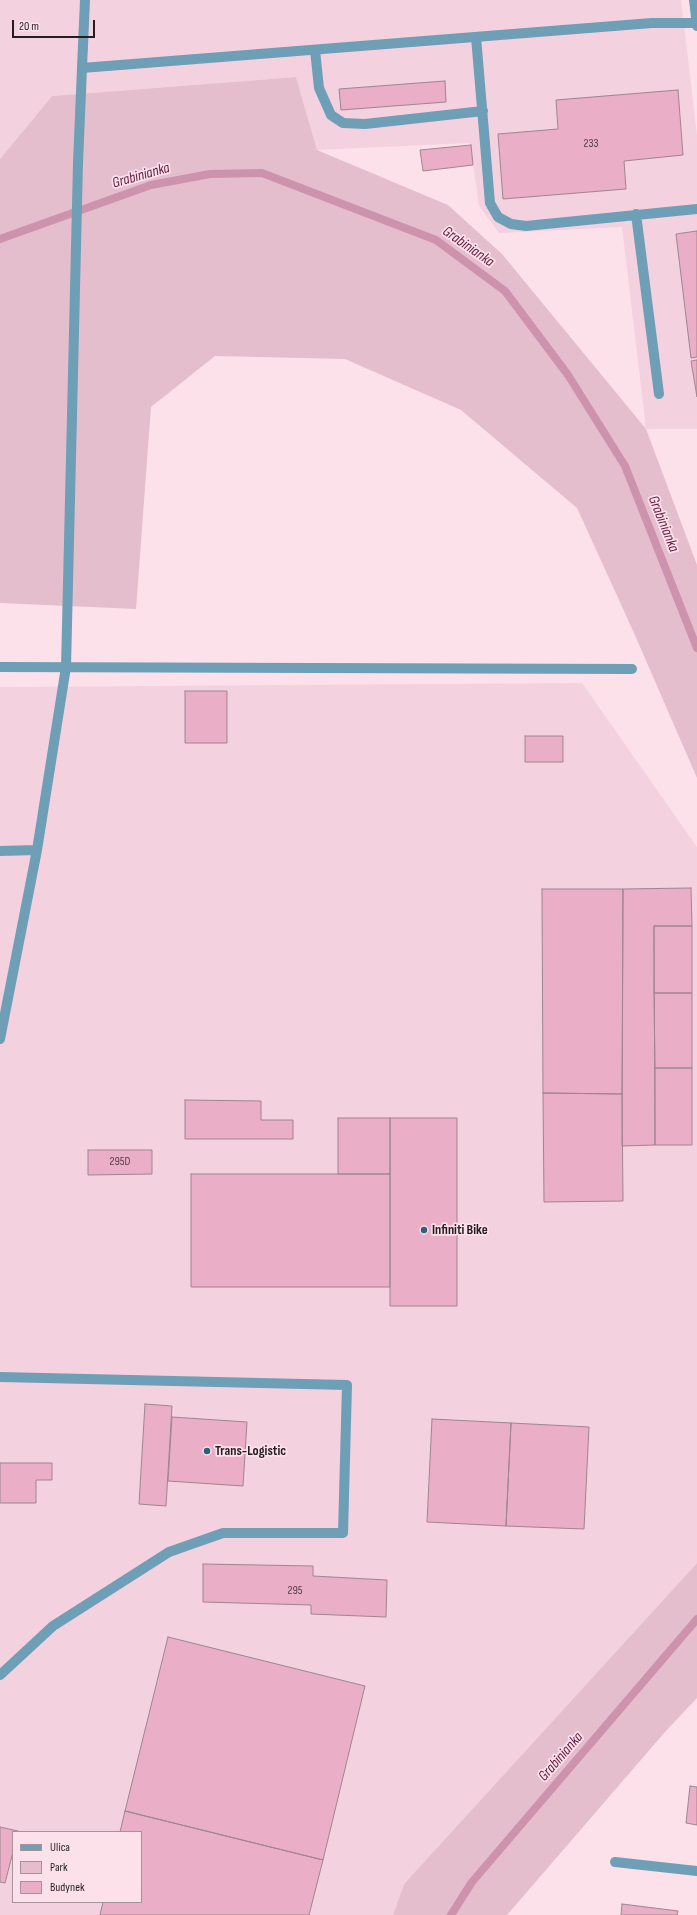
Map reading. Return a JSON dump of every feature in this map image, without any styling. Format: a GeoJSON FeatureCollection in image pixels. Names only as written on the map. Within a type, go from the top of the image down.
{"type":"FeatureCollection","features":[{"type":"Feature","properties":{"kind":"street"},"geometry":{"type":"LineString","coordinates":[[0,1039],[38,850],[66,667],[78,163],[86,0]]}},
{"type":"Feature","properties":{"kind":"street"},"geometry":{"type":"LineString","coordinates":[[694,0],[697,26]]}},
{"type":"Feature","properties":{"kind":"street"},"geometry":{"type":"LineString","coordinates":[[82,68],[652,23],[697,23]]}},
{"type":"Feature","properties":{"kind":"street"},"geometry":{"type":"LineString","coordinates":[[476,37],[490,203],[498,216],[511,224],[526,226],[697,208]]}},
{"type":"Feature","properties":{"kind":"street"},"geometry":{"type":"LineString","coordinates":[[315,50],[319,88],[331,115],[344,123],[365,124],[482,111]]}},
{"type":"Feature","properties":{"kind":"street"},"geometry":{"type":"LineString","coordinates":[[636,214],[659,394]]}},
{"type":"Feature","properties":{"kind":"street"},"geometry":{"type":"LineString","coordinates":[[0,667],[632,669]]}},
{"type":"Feature","properties":{"kind":"street"},"geometry":{"type":"LineString","coordinates":[[0,851],[38,850]]}},
{"type":"Feature","properties":{"kind":"street"},"geometry":{"type":"LineString","coordinates":[[0,1377],[347,1385],[344,1533],[223,1533],[169,1552],[53,1626],[0,1675]]}},
{"type":"Feature","properties":{"kind":"street"},"geometry":{"type":"LineString","coordinates":[[615,1862],[697,1871]]}},
{"type":"Feature","properties":{"kind":"shaded area"},"geometry":{"type":"Polygon","coordinates":[[[0,0],[681,0],[697,135],[697,429],[646,429],[622,227],[499,233],[479,206],[470,143],[317,150],[296,77],[52,96],[0,159],[0,0]]]}},
{"type":"Feature","properties":{"kind":"shaded area"},"geometry":{"type":"Polygon","coordinates":[[[582,683],[697,847],[697,1563],[404,1884],[393,1915],[0,1915],[0,687],[582,683]]]}},
{"type":"Feature","properties":{"kind":"green space"},"geometry":{"type":"Polygon","coordinates":[[[296,77],[317,150],[448,205],[502,254],[646,429],[697,565],[697,778],[634,633],[577,508],[461,410],[345,359],[215,356],[151,407],[136,609],[0,603],[0,159],[52,96],[296,77]]]}},
{"type":"Feature","properties":{"kind":"green space"},"geometry":{"type":"Polygon","coordinates":[[[697,1563],[697,1698],[665,1732],[507,1915],[393,1915],[404,1884],[697,1563]]]}},
{"type":"Feature","properties":{"kind":"building"},"geometry":{"type":"Polygon","coordinates":[[[445,81],[446,102],[341,110],[339,89],[445,81]]]}},
{"type":"Feature","properties":{"kind":"building"},"geometry":{"type":"Polygon","coordinates":[[[678,90],[683,155],[624,161],[626,189],[503,199],[498,134],[558,129],[556,100],[678,90]]]}},
{"type":"Feature","properties":{"kind":"building"},"geometry":{"type":"Polygon","coordinates":[[[471,145],[473,165],[423,171],[420,150],[471,145]]]}},
{"type":"Feature","properties":{"kind":"building"},"geometry":{"type":"Polygon","coordinates":[[[697,231],[697,357],[691,358],[676,234],[697,231]]]}},
{"type":"Feature","properties":{"kind":"building"},"geometry":{"type":"Polygon","coordinates":[[[697,360],[697,397],[691,361],[697,360]]]}},
{"type":"Feature","properties":{"kind":"building"},"geometry":{"type":"Polygon","coordinates":[[[185,691],[227,691],[227,743],[185,743],[185,691]]]}},
{"type":"Feature","properties":{"kind":"building"},"geometry":{"type":"Polygon","coordinates":[[[525,736],[563,736],[563,762],[525,762],[525,736]]]}},
{"type":"Feature","properties":{"kind":"building"},"geometry":{"type":"Polygon","coordinates":[[[691,888],[692,926],[654,926],[655,1145],[622,1146],[623,889],[691,888]]]}},
{"type":"Feature","properties":{"kind":"building"},"geometry":{"type":"Polygon","coordinates":[[[542,889],[623,889],[622,1094],[543,1093],[542,889]]]}},
{"type":"Feature","properties":{"kind":"building"},"geometry":{"type":"Polygon","coordinates":[[[654,926],[692,926],[692,993],[654,993],[654,926]]]}},
{"type":"Feature","properties":{"kind":"building"},"geometry":{"type":"Polygon","coordinates":[[[654,993],[692,993],[692,1068],[655,1068],[654,993]]]}},
{"type":"Feature","properties":{"kind":"building"},"geometry":{"type":"Polygon","coordinates":[[[655,1068],[692,1068],[692,1145],[655,1145],[655,1068]]]}},
{"type":"Feature","properties":{"kind":"building"},"geometry":{"type":"Polygon","coordinates":[[[543,1093],[622,1094],[623,1201],[544,1202],[543,1093]]]}},
{"type":"Feature","properties":{"kind":"building"},"geometry":{"type":"Polygon","coordinates":[[[185,1100],[261,1101],[261,1120],[293,1120],[293,1139],[185,1139],[185,1100]]]}},
{"type":"Feature","properties":{"kind":"building"},"geometry":{"type":"Polygon","coordinates":[[[338,1118],[390,1118],[390,1174],[338,1174],[338,1118]]]}},
{"type":"Feature","properties":{"kind":"building","name":"Infiniti Bike"},"geometry":{"type":"Polygon","coordinates":[[[390,1118],[457,1118],[457,1306],[390,1306],[390,1118]]]}},
{"type":"Feature","properties":{"kind":"building"},"geometry":{"type":"Polygon","coordinates":[[[88,1150],[152,1150],[152,1174],[88,1175],[88,1150]]]}},
{"type":"Feature","properties":{"kind":"building"},"geometry":{"type":"Polygon","coordinates":[[[191,1174],[390,1174],[390,1287],[191,1287],[191,1174]]]}},
{"type":"Feature","properties":{"kind":"building"},"geometry":{"type":"Polygon","coordinates":[[[145,1404],[172,1406],[166,1506],[139,1504],[145,1404]]]}},
{"type":"Feature","properties":{"kind":"building","name":"Trans-Logistic"},"geometry":{"type":"Polygon","coordinates":[[[172,1417],[247,1422],[243,1486],[168,1481],[172,1417]]]}},
{"type":"Feature","properties":{"kind":"building"},"geometry":{"type":"Polygon","coordinates":[[[432,1419],[511,1423],[506,1526],[427,1522],[432,1419]]]}},
{"type":"Feature","properties":{"kind":"building"},"geometry":{"type":"Polygon","coordinates":[[[511,1423],[589,1427],[584,1529],[506,1526],[511,1423]]]}},
{"type":"Feature","properties":{"kind":"building"},"geometry":{"type":"Polygon","coordinates":[[[0,1463],[52,1463],[52,1480],[36,1480],[36,1503],[0,1503],[0,1463]]]}},
{"type":"Feature","properties":{"kind":"building"},"geometry":{"type":"Polygon","coordinates":[[[203,1564],[313,1566],[313,1576],[387,1580],[386,1617],[311,1614],[311,1605],[203,1602],[203,1564]]]}},
{"type":"Feature","properties":{"kind":"building"},"geometry":{"type":"Polygon","coordinates":[[[168,1637],[365,1686],[323,1860],[125,1811],[168,1637]]]}},
{"type":"Feature","properties":{"kind":"building"},"geometry":{"type":"Polygon","coordinates":[[[690,1786],[697,1787],[697,1825],[686,1823],[690,1786]]]}},
{"type":"Feature","properties":{"kind":"building"},"geometry":{"type":"Polygon","coordinates":[[[125,1811],[323,1860],[309,1915],[100,1915],[103,1903],[142,1903],[142,1831],[120,1831],[125,1811]]]}},
{"type":"Feature","properties":{"kind":"building"},"geometry":{"type":"Polygon","coordinates":[[[0,1827],[18,1831],[12,1831],[12,1856],[5,1883],[0,1882],[0,1827]]]}},
{"type":"Feature","properties":{"kind":"building"},"geometry":{"type":"Polygon","coordinates":[[[622,1904],[678,1911],[677,1915],[621,1915],[622,1904]]]}},
{"type":"Feature","properties":{"kind":"waterway","name":"Grabinianka"},"geometry":{"type":"LineString","coordinates":[[0,239],[151,185],[210,174],[262,173],[436,240],[505,291],[568,375],[625,466],[697,648]]}},
{"type":"Feature","properties":{"kind":"waterway","name":"Grabinianka"},"geometry":{"type":"LineString","coordinates":[[451,1915],[472,1882],[697,1619]]}},
{"type":"Feature","properties":{"kind":"place","name":"Infiniti Bike"},"geometry":{"type":"Point","coordinates":[424,1230]}},
{"type":"Feature","properties":{"kind":"place","name":"Trans-Logistic"},"geometry":{"type":"Point","coordinates":[207,1451]}}]}
